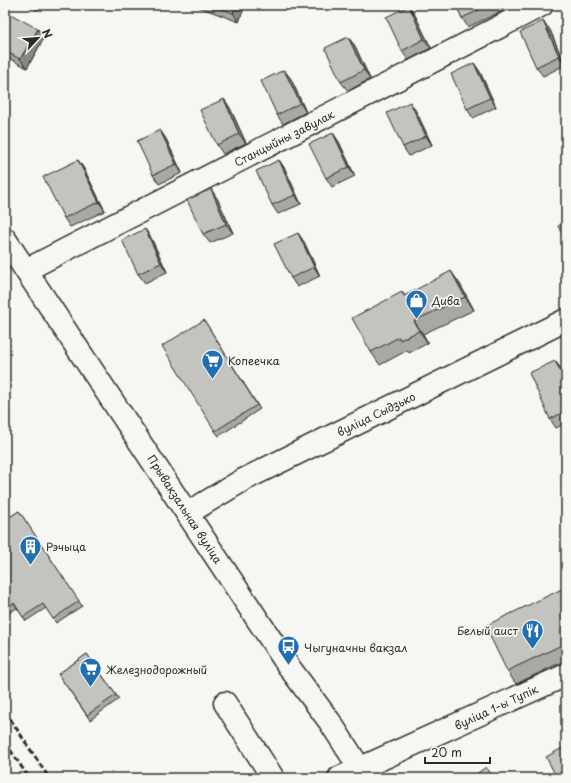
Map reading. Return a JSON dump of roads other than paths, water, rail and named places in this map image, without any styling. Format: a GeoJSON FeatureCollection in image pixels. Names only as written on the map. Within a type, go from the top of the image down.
{"type":"FeatureCollection","features":[{"type":"Feature","properties":{"kind":"street","name":"Станцыйны завулак"},"geometry":{"type":"LineString","coordinates":[[26,270],[542,5]]}},
{"type":"Feature","properties":{"kind":"street","name":"Прывакзальная вуліца"},"geometry":{"type":"LineString","coordinates":[[5,239],[289,667],[330,722],[364,774]]}},
{"type":"Feature","properties":{"kind":"street","name":"вуліца Сыдзько"},"geometry":{"type":"LineString","coordinates":[[188,513],[243,480],[566,320]]}},
{"type":"Feature","properties":{"kind":"street","name":"вуліца 1-ы Тупік"},"geometry":{"type":"LineString","coordinates":[[338,778],[364,774],[566,675]]}},
{"type":"Feature","properties":{"kind":"street"},"geometry":{"type":"LineString","coordinates":[[225,703],[273,778]]}},
{"type":"Feature","properties":{"kind":"railway"},"geometry":{"type":"LineString","coordinates":[[5,711],[49,778]]}},
{"type":"Feature","properties":{"kind":"railway"},"geometry":{"type":"LineString","coordinates":[[5,742],[29,778]]}},
{"type":"Feature","properties":{"kind":"place","name":"Дива"},"geometry":{"type":"Point","coordinates":[416,320]}},
{"type":"Feature","properties":{"kind":"place","name":"Копеечка"},"geometry":{"type":"Point","coordinates":[213,380]}},
{"type":"Feature","properties":{"kind":"place","name":"Рэчыца"},"geometry":{"type":"Point","coordinates":[30,566]}},
{"type":"Feature","properties":{"kind":"place","name":"Белый аист"},"geometry":{"type":"Point","coordinates":[533,650]}},
{"type":"Feature","properties":{"kind":"place","name":"Чыгуначны вакзал"},"geometry":{"type":"Point","coordinates":[289,666]}},
{"type":"Feature","properties":{"kind":"place","name":"Железнодорожный"},"geometry":{"type":"Point","coordinates":[90,688]}}]}
